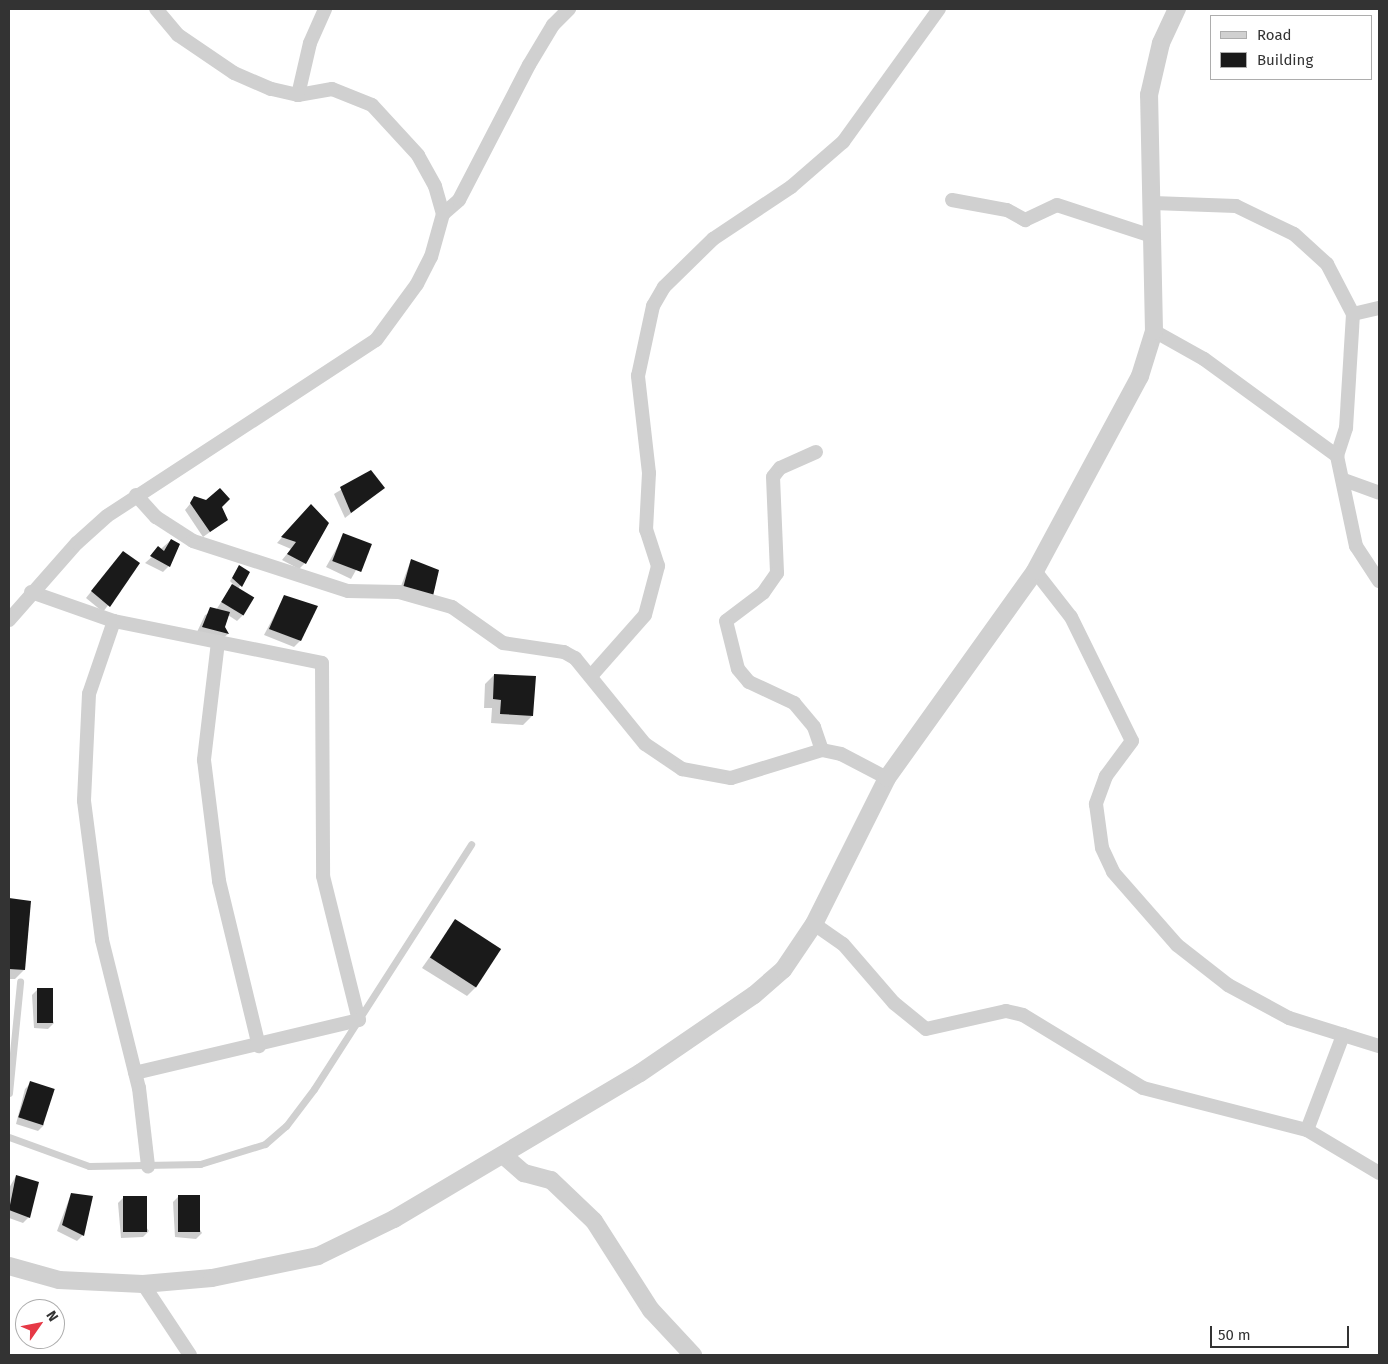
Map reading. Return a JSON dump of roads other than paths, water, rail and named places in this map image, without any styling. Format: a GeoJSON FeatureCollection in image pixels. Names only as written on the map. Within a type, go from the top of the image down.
{"type":"FeatureCollection","features":[{"type":"Feature","properties":{"kind":"street"},"geometry":{"type":"LineString","coordinates":[[156,9],[178,35],[234,73],[298,95],[332,89],[372,105],[418,155],[435,186],[444,214]]}},
{"type":"Feature","properties":{"kind":"street"},"geometry":{"type":"LineString","coordinates":[[298,95],[310,43],[325,9]]}},
{"type":"Feature","properties":{"kind":"street"},"geometry":{"type":"LineString","coordinates":[[9,620],[31,592],[77,542],[136,495],[376,340],[422,275],[444,214],[459,200],[529,65],[553,25],[569,9]]}},
{"type":"Feature","properties":{"kind":"street"},"geometry":{"type":"LineString","coordinates":[[591,676],[645,615],[658,566],[646,530],[649,473],[638,376],[653,306],[664,287],[713,239],[791,187],[843,142],[939,9]]}},
{"type":"Feature","properties":{"kind":"street"},"geometry":{"type":"LineString","coordinates":[[9,1266],[60,1280],[143,1284],[212,1278],[318,1256],[394,1219],[640,1073],[754,995],[782,970],[814,924],[887,778],[1035,571],[1123,413],[1154,331],[1153,203],[1149,95],[1161,43],[1177,9]]}},
{"type":"Feature","properties":{"kind":"street"},"geometry":{"type":"LineString","coordinates":[[952,200],[1007,210],[1025,220],[1057,205],[1152,236]]}},
{"type":"Feature","properties":{"kind":"street"},"geometry":{"type":"LineString","coordinates":[[1153,203],[1236,206],[1269,219],[1327,264],[1353,314],[1346,428],[1337,456],[1344,480],[1356,546],[1379,581]]}},
{"type":"Feature","properties":{"kind":"street"},"geometry":{"type":"LineString","coordinates":[[1353,314],[1379,308]]}},
{"type":"Feature","properties":{"kind":"street"},"geometry":{"type":"LineString","coordinates":[[1154,331],[1204,359],[1337,456]]}},
{"type":"Feature","properties":{"kind":"street"},"geometry":{"type":"LineString","coordinates":[[816,452],[780,468],[773,477],[777,573],[764,593],[726,622],[738,669],[749,682],[794,703],[814,726],[822,750]]}},
{"type":"Feature","properties":{"kind":"street"},"geometry":{"type":"LineString","coordinates":[[1344,480],[1379,493]]}},
{"type":"Feature","properties":{"kind":"street"},"geometry":{"type":"LineString","coordinates":[[136,495],[156,517],[193,541],[348,592],[399,592],[452,607],[503,643],[564,652],[591,676],[624,723],[656,753],[682,769],[731,778],[822,750],[841,754],[887,778]]}},
{"type":"Feature","properties":{"kind":"street"},"geometry":{"type":"LineString","coordinates":[[1035,571],[1072,616],[1132,741],[1106,776],[1096,804],[1102,848],[1113,872],[1177,945],[1228,985],[1289,1018],[1379,1046]]}},
{"type":"Feature","properties":{"kind":"street"},"geometry":{"type":"LineString","coordinates":[[31,592],[114,621],[322,663],[324,876],[359,1020],[259,1046],[135,1073]]}},
{"type":"Feature","properties":{"kind":"street"},"geometry":{"type":"LineString","coordinates":[[114,621],[90,694],[84,801],[102,940],[135,1073],[148,1166]]}},
{"type":"Feature","properties":{"kind":"street"},"geometry":{"type":"LineString","coordinates":[[218,642],[204,760],[219,881],[259,1046]]}},
{"type":"Feature","properties":{"kind":"street"},"geometry":{"type":"LineString","coordinates":[[814,924],[843,944],[894,1004],[926,1029],[1006,1011],[1023,1015],[1143,1088],[1307,1130],[1379,1173]]}},
{"type":"Feature","properties":{"kind":"street"},"geometry":{"type":"LineString","coordinates":[[1307,1130],[1343,1035]]}},
{"type":"Feature","properties":{"kind":"street"},"geometry":{"type":"LineString","coordinates":[[503,1155],[524,1173],[551,1180],[594,1221],[651,1310],[693,1355]]}},
{"type":"Feature","properties":{"kind":"street"},"geometry":{"type":"LineString","coordinates":[[143,1284],[190,1355]]}},
{"type":"Feature","properties":{"kind":"lane"},"geometry":{"type":"LineString","coordinates":[[9,1137],[89,1166],[200,1164],[265,1144],[286,1126],[359,1020],[471,844]]}},
{"type":"Feature","properties":{"kind":"lane"},"geometry":{"type":"LineString","coordinates":[[9,1094],[20,982]]}}]}
